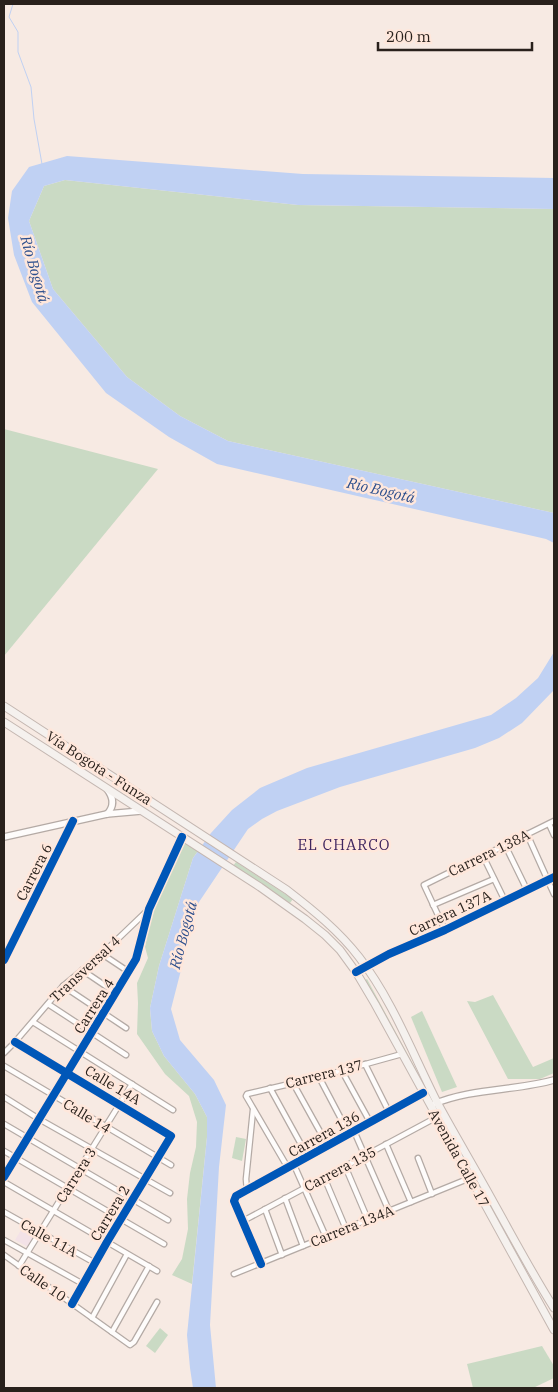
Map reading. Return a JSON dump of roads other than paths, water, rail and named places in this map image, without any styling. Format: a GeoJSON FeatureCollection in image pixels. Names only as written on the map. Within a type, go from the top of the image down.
{"type":"FeatureCollection","features":[{"type":"Feature","properties":{"kind":"main road","name":"Vía Bogota - Funza"},"geometry":{"type":"LineString","coordinates":[[4,706],[237,858]]}},
{"type":"Feature","properties":{"kind":"main road","name":"Avenida Calle 17"},"geometry":{"type":"LineString","coordinates":[[4,722],[296,912],[332,942],[356,972],[554,1330]]}},
{"type":"Feature","properties":{"kind":"main road","name":"Avenida Calle 17"},"geometry":{"type":"LineString","coordinates":[[237,858],[287,890],[303,903],[336,931],[366,967],[389,1005],[438,1102],[526,1264],[554,1308]]}},
{"type":"Feature","properties":{"kind":"main road"},"geometry":{"type":"LineString","coordinates":[[296,912],[303,903]]}},
{"type":"Feature","properties":{"kind":"street"},"geometry":{"type":"LineString","coordinates":[[107,789],[111,796],[112,804],[107,814]]}},
{"type":"Feature","properties":{"kind":"street"},"geometry":{"type":"LineString","coordinates":[[4,837],[107,814],[141,811]]}},
{"type":"Feature","properties":{"kind":"street","name":"Carrera 138A"},"geometry":{"type":"LineString","coordinates":[[433,905],[424,885],[554,821]]}},
{"type":"Feature","properties":{"kind":"street","name":"Carrera 6"},"geometry":{"type":"LineString","coordinates":[[4,960],[73,822]]}},
{"type":"Feature","properties":{"kind":"street"},"geometry":{"type":"LineString","coordinates":[[549,824],[554,835]]}},
{"type":"Feature","properties":{"kind":"street"},"geometry":{"type":"LineString","coordinates":[[527,834],[551,879],[554,894]]}},
{"type":"Feature","properties":{"kind":"street","name":"Carrera 4"},"geometry":{"type":"LineString","coordinates":[[4,1177],[130,972],[140,949],[149,909],[182,837]]}},
{"type":"Feature","properties":{"kind":"street"},"geometry":{"type":"LineString","coordinates":[[504,845],[527,890]]}},
{"type":"Feature","properties":{"kind":"street"},"geometry":{"type":"LineString","coordinates":[[482,856],[504,901]]}},
{"type":"Feature","properties":{"kind":"street"},"geometry":{"type":"LineString","coordinates":[[445,930],[433,905],[494,878]]}},
{"type":"Feature","properties":{"kind":"street","name":"Carrera 137A"},"geometry":{"type":"LineString","coordinates":[[356,972],[389,954],[445,930],[551,879]]}},
{"type":"Feature","properties":{"kind":"street","name":"Transversal 4"},"geometry":{"type":"LineString","coordinates":[[4,1052],[33,1022],[63,986],[102,954],[149,909]]}},
{"type":"Feature","properties":{"kind":"street"},"geometry":{"type":"LineString","coordinates":[[102,954],[130,972]]}},
{"type":"Feature","properties":{"kind":"street"},"geometry":{"type":"LineString","coordinates":[[82,970],[116,993]]}},
{"type":"Feature","properties":{"kind":"street"},"geometry":{"type":"LineString","coordinates":[[63,986],[126,1028]]}},
{"type":"Feature","properties":{"kind":"street"},"geometry":{"type":"LineString","coordinates":[[48,1004],[126,1055]]}},
{"type":"Feature","properties":{"kind":"street"},"geometry":{"type":"LineString","coordinates":[[33,1022],[173,1110]]}},
{"type":"Feature","properties":{"kind":"street","name":"Calle 14A"},"geometry":{"type":"LineString","coordinates":[[15,1042],[171,1136]]}},
{"type":"Feature","properties":{"kind":"street","name":"Carrera 137"},"geometry":{"type":"LineString","coordinates":[[253,1108],[246,1094],[319,1077],[402,1054]]}},
{"type":"Feature","properties":{"kind":"street"},"geometry":{"type":"LineString","coordinates":[[365,1064],[389,1112]]}},
{"type":"Feature","properties":{"kind":"street","name":"Calle 14"},"geometry":{"type":"LineString","coordinates":[[4,1066],[171,1165]]}},
{"type":"Feature","properties":{"kind":"street"},"geometry":{"type":"LineString","coordinates":[[342,1071],[370,1122]]}},
{"type":"Feature","properties":{"kind":"street"},"geometry":{"type":"LineString","coordinates":[[319,1077],[349,1134]]}},
{"type":"Feature","properties":{"kind":"street"},"geometry":{"type":"LineString","coordinates":[[430,1106],[452,1098],[554,1080]]}},
{"type":"Feature","properties":{"kind":"street"},"geometry":{"type":"LineString","coordinates":[[293,1083],[328,1146]]}},
{"type":"Feature","properties":{"kind":"street","name":"Carrera 3"},"geometry":{"type":"LineString","coordinates":[[19,1266],[132,1084]]}},
{"type":"Feature","properties":{"kind":"street"},"geometry":{"type":"LineString","coordinates":[[270,1088],[308,1157]]}},
{"type":"Feature","properties":{"kind":"street","name":"Carrera 136"},"geometry":{"type":"LineString","coordinates":[[242,1221],[234,1201],[236,1196],[423,1093]]}},
{"type":"Feature","properties":{"kind":"street"},"geometry":{"type":"LineString","coordinates":[[4,1097],[39,1119],[170,1193]]}},
{"type":"Feature","properties":{"kind":"street"},"geometry":{"type":"LineString","coordinates":[[253,1108],[288,1168]]}},
{"type":"Feature","properties":{"kind":"street"},"geometry":{"type":"LineString","coordinates":[[247,1190],[246,1178],[253,1108]]}},
{"type":"Feature","properties":{"kind":"street","name":"Carrera 135"},"geometry":{"type":"LineString","coordinates":[[242,1221],[437,1117]]}},
{"type":"Feature","properties":{"kind":"street"},"geometry":{"type":"LineString","coordinates":[[4,1124],[168,1220]]}},
{"type":"Feature","properties":{"kind":"street"},"geometry":{"type":"LineString","coordinates":[[354,1131],[389,1212]]}},
{"type":"Feature","properties":{"kind":"street","name":"Carrera 2"},"geometry":{"type":"LineString","coordinates":[[72,1304],[132,1199],[171,1136]]}},
{"type":"Feature","properties":{"kind":"street"},"geometry":{"type":"LineString","coordinates":[[386,1144],[411,1202]]}},
{"type":"Feature","properties":{"kind":"street"},"geometry":{"type":"LineString","coordinates":[[4,1151],[164,1244]]}},
{"type":"Feature","properties":{"kind":"street"},"geometry":{"type":"LineString","coordinates":[[418,1158],[432,1194]]}},
{"type":"Feature","properties":{"kind":"street"},"geometry":{"type":"LineString","coordinates":[[294,1165],[326,1237]]}},
{"type":"Feature","properties":{"kind":"street"},"geometry":{"type":"LineString","coordinates":[[345,1166],[368,1220]]}},
{"type":"Feature","properties":{"kind":"street"},"geometry":{"type":"LineString","coordinates":[[324,1177],[346,1229]]}},
{"type":"Feature","properties":{"kind":"street","name":"Carrera 134A"},"geometry":{"type":"LineString","coordinates":[[234,1274],[470,1178]]}},
{"type":"Feature","properties":{"kind":"street"},"geometry":{"type":"LineString","coordinates":[[4,1182],[158,1271]]}},
{"type":"Feature","properties":{"kind":"street"},"geometry":{"type":"LineString","coordinates":[[285,1198],[303,1246]]}},
{"type":"Feature","properties":{"kind":"street"},"geometry":{"type":"LineString","coordinates":[[265,1209],[282,1255]]}},
{"type":"Feature","properties":{"kind":"street","name":"Calle 11A"},"geometry":{"type":"LineString","coordinates":[[4,1212],[95,1263]]}},
{"type":"Feature","properties":{"kind":"street"},"geometry":{"type":"LineString","coordinates":[[242,1221],[261,1264]]}},
{"type":"Feature","properties":{"kind":"street"},"geometry":{"type":"LineString","coordinates":[[4,1240],[84,1284]]}},
{"type":"Feature","properties":{"kind":"street"},"geometry":{"type":"LineString","coordinates":[[92,1318],[127,1254]]}},
{"type":"Feature","properties":{"kind":"street","name":"Calle 10"},"geometry":{"type":"LineString","coordinates":[[4,1255],[130,1345],[134,1342],[157,1302]]}},
{"type":"Feature","properties":{"kind":"street"},"geometry":{"type":"LineString","coordinates":[[112,1332],[149,1266]]}},
{"type":"Feature","properties":{"kind":"water","name":"Río Bogotá"},"geometry":{"type":"Polygon","coordinates":[[[67,156],[303,174],[554,178],[554,209],[298,205],[65,180],[44,186],[29,221],[53,289],[127,377],[180,416],[228,441],[554,513],[554,543],[546,539],[217,464],[169,437],[106,393],[32,302],[14,255],[8,218],[12,191],[29,167],[67,156]]]}},
{"type":"Feature","properties":{"kind":"water","name":"Río Bogotá"},"geometry":{"type":"Polygon","coordinates":[[[554,652],[554,690],[522,723],[499,738],[475,748],[340,787],[277,811],[262,819],[248,829],[199,902],[186,935],[181,970],[171,1009],[180,1040],[214,1080],[226,1105],[219,1167],[210,1325],[216,1388],[193,1388],[187,1335],[207,1137],[207,1117],[195,1094],[164,1056],[152,1031],[150,1008],[159,966],[193,858],[211,833],[232,810],[260,788],[307,768],[491,715],[516,698],[538,678],[554,652]]]}},
{"type":"Feature","properties":{"kind":"waterway"},"geometry":{"type":"LineString","coordinates":[[13,4],[9,17],[18,32],[18,52],[31,87],[34,119],[42,164]]}},
{"type":"Feature","properties":{"kind":"district","name":"EL CHARCO"},"geometry":{"type":"Point","coordinates":[344,844]}}]}
